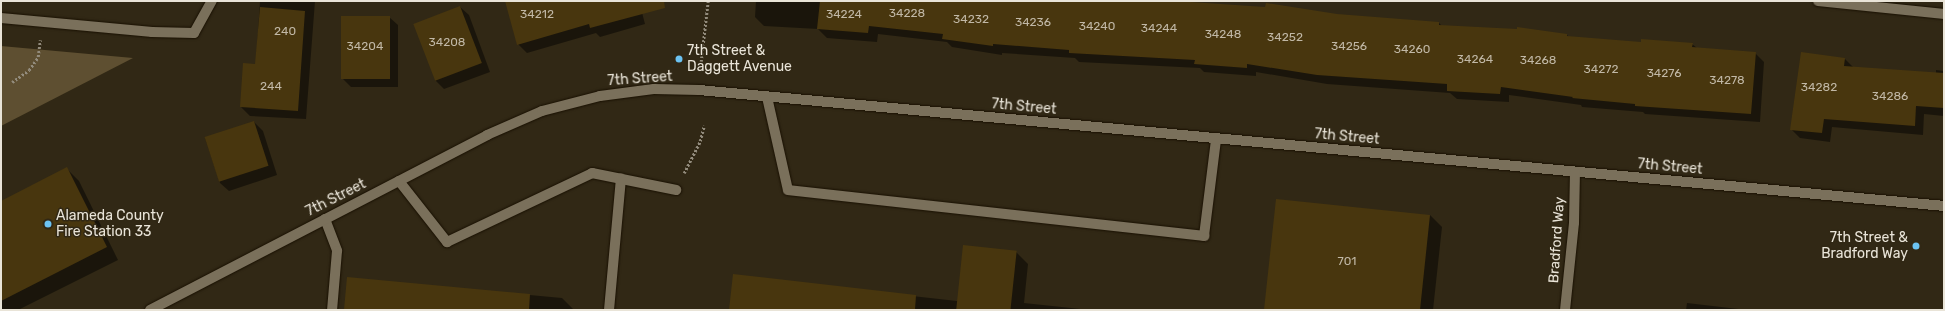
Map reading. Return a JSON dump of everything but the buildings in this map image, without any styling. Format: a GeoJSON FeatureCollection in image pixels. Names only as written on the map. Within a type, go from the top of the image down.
{"type":"FeatureCollection","features":[{"type":"Feature","properties":{"kind":"street"},"geometry":{"type":"LineString","coordinates":[[1,18],[152,32],[194,33],[212,1]]}},
{"type":"Feature","properties":{"kind":"street"},"geometry":{"type":"LineString","coordinates":[[1818,1],[1944,14]]}},
{"type":"Feature","properties":{"kind":"street","name":"7th Street"},"geometry":{"type":"LineString","coordinates":[[150,310],[487,135],[542,111],[600,96],[654,89],[699,90],[767,98],[1944,206]]}},
{"type":"Feature","properties":{"kind":"street"},"geometry":{"type":"LineString","coordinates":[[767,98],[788,190],[1204,236],[1216,139]]}},
{"type":"Feature","properties":{"kind":"street","name":"Bradford Way"},"geometry":{"type":"LineString","coordinates":[[1565,310],[1574,223],[1575,172]]}},
{"type":"Feature","properties":{"kind":"street"},"geometry":{"type":"LineString","coordinates":[[399,181],[447,242],[592,173],[676,190]]}},
{"type":"Feature","properties":{"kind":"street"},"geometry":{"type":"LineString","coordinates":[[609,310],[621,179]]}},
{"type":"Feature","properties":{"kind":"street"},"geometry":{"type":"LineString","coordinates":[[325,219],[337,251],[332,310]]}},
{"type":"Feature","properties":{"kind":"path"},"geometry":{"type":"LineString","coordinates":[[699,90],[708,1]]}},
{"type":"Feature","properties":{"kind":"path"},"geometry":{"type":"LineString","coordinates":[[12,82],[29,70],[38,57],[42,22]]}},
{"type":"Feature","properties":{"kind":"path"},"geometry":{"type":"LineString","coordinates":[[676,190],[700,141],[704,126]]}},
{"type":"Feature","properties":{"kind":"shaded area"},"geometry":{"type":"Polygon","coordinates":[[[1,46],[133,58],[1,126],[1,46]]]}},
{"type":"Feature","properties":{"kind":"place","name":"7th Street & Daggett Avenue"},"geometry":{"type":"Point","coordinates":[679,59]}},
{"type":"Feature","properties":{"kind":"place","name":"Alameda County Fire Station 33"},"geometry":{"type":"Point","coordinates":[48,224]}},
{"type":"Feature","properties":{"kind":"place","name":"7th Street & Bradford Way"},"geometry":{"type":"Point","coordinates":[1916,246]}}]}
